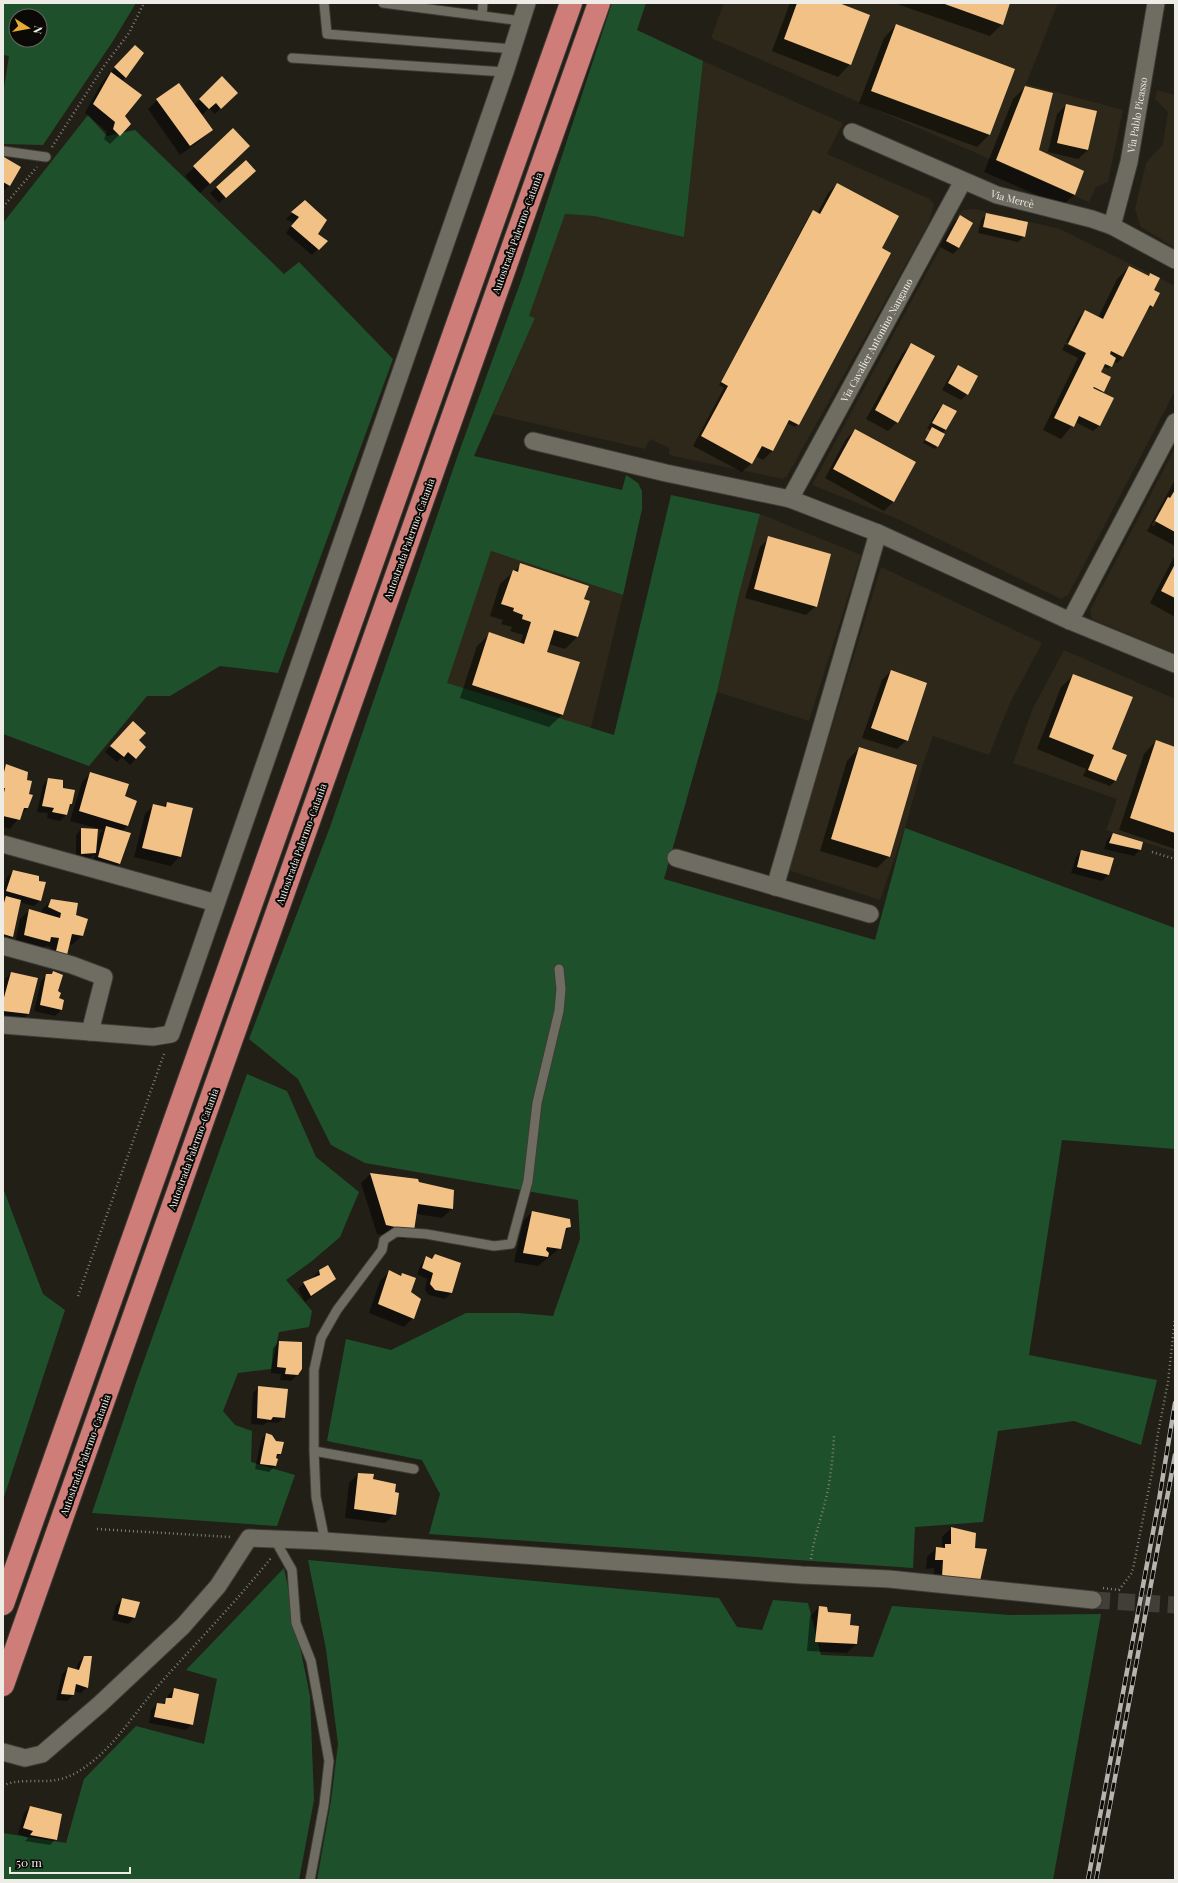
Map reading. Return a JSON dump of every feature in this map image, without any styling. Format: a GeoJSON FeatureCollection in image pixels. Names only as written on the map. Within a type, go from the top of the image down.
{"type":"FeatureCollection","features":[{"type":"Feature","properties":{"kind":"highway"},"geometry":{"type":"LineString","coordinates":[[3,1604],[571,3]]}},
{"type":"Feature","properties":{"kind":"highway","name":"Autostrada Palermo-Catania"},"geometry":{"type":"LineString","coordinates":[[3,1685],[599,3]]}},
{"type":"Feature","properties":{"kind":"street"},"geometry":{"type":"LineString","coordinates":[[3,1025],[154,1037],[171,1034],[528,3]]}},
{"type":"Feature","properties":{"kind":"street","name":"Via Pablo Picasso"},"geometry":{"type":"LineString","coordinates":[[1112,226],[1129,162],[1156,3]]}},
{"type":"Feature","properties":{"kind":"street","name":"Via Mercè"},"geometry":{"type":"LineString","coordinates":[[852,132],[997,195],[1092,219],[1112,226],[1175,260]]}},
{"type":"Feature","properties":{"kind":"street","name":"Via Cavalier Antonino Nangano"},"geometry":{"type":"LineString","coordinates":[[790,499],[963,181]]}},
{"type":"Feature","properties":{"kind":"street"},"geometry":{"type":"LineString","coordinates":[[1070,621],[1175,422]]}},
{"type":"Feature","properties":{"kind":"street"},"geometry":{"type":"LineString","coordinates":[[533,441],[666,473],[790,499],[878,533],[1070,621],[1175,664]]}},
{"type":"Feature","properties":{"kind":"street"},"geometry":{"type":"LineString","coordinates":[[775,887],[878,533]]}},
{"type":"Feature","properties":{"kind":"street"},"geometry":{"type":"LineString","coordinates":[[3,844],[216,903]]}},
{"type":"Feature","properties":{"kind":"street"},"geometry":{"type":"LineString","coordinates":[[676,858],[870,914]]}},
{"type":"Feature","properties":{"kind":"street"},"geometry":{"type":"LineString","coordinates":[[3,946],[72,965],[104,978],[90,1032]]}},
{"type":"Feature","properties":{"kind":"street"},"geometry":{"type":"LineString","coordinates":[[3,1752],[25,1758],[42,1754],[100,1704],[183,1626],[218,1586],[249,1538],[325,1541],[808,1576],[888,1579],[1094,1594]]}},
{"type":"Feature","properties":{"kind":"lane"},"geometry":{"type":"LineString","coordinates":[[324,3],[327,34],[513,49]]}},
{"type":"Feature","properties":{"kind":"lane"},"geometry":{"type":"LineString","coordinates":[[383,3],[522,20]]}},
{"type":"Feature","properties":{"kind":"lane"},"geometry":{"type":"LineString","coordinates":[[482,16],[483,3]]}},
{"type":"Feature","properties":{"kind":"lane"},"geometry":{"type":"LineString","coordinates":[[292,58],[505,72]]}},
{"type":"Feature","properties":{"kind":"lane"},"geometry":{"type":"LineString","coordinates":[[3,151],[46,157]]}},
{"type":"Feature","properties":{"kind":"lane"},"geometry":{"type":"LineString","coordinates":[[325,1541],[316,1497],[314,1451],[314,1370],[321,1338],[337,1310],[382,1250],[384,1240],[396,1232],[426,1234],[494,1246],[511,1244],[528,1181],[537,1104],[559,1011],[561,990],[559,969]]}},
{"type":"Feature","properties":{"kind":"lane"},"geometry":{"type":"LineString","coordinates":[[314,1451],[414,1469]]}},
{"type":"Feature","properties":{"kind":"lane"},"geometry":{"type":"LineString","coordinates":[[279,1547],[292,1570],[296,1623],[311,1661],[329,1761],[324,1805],[310,1880]]}},
{"type":"Feature","properties":{"kind":"path"},"geometry":{"type":"LineString","coordinates":[[3,207],[46,157],[104,66],[129,33],[144,3]]}},
{"type":"Feature","properties":{"kind":"path"},"geometry":{"type":"LineString","coordinates":[[1152,852],[1175,860]]}},
{"type":"Feature","properties":{"kind":"path"},"geometry":{"type":"LineString","coordinates":[[78,1296],[171,1034]]}},
{"type":"Feature","properties":{"kind":"path"},"geometry":{"type":"LineString","coordinates":[[1094,1594],[1119,1590],[1133,1569],[1168,1382],[1175,1318]]}},
{"type":"Feature","properties":{"kind":"path"},"geometry":{"type":"LineString","coordinates":[[808,1576],[814,1538],[827,1494],[833,1459],[834,1436]]}},
{"type":"Feature","properties":{"kind":"path"},"geometry":{"type":"LineString","coordinates":[[97,1529],[249,1538]]}},
{"type":"Feature","properties":{"kind":"path"},"geometry":{"type":"LineString","coordinates":[[3,1786],[16,1783],[57,1780],[78,1772],[96,1758],[117,1737],[156,1689],[252,1581],[279,1547]]}},
{"type":"Feature","properties":{"kind":"shaded area"},"geometry":{"type":"Polygon","coordinates":[[[724,3],[1058,3],[1026,84],[1123,110],[1108,182],[1096,187],[1089,202],[711,38],[724,3]]]}},
{"type":"Feature","properties":{"kind":"shaded area"},"geometry":{"type":"Polygon","coordinates":[[[703,61],[843,123],[827,154],[930,199],[934,205],[928,225],[787,476],[783,479],[673,456],[669,454],[669,448],[650,439],[645,449],[493,414],[535,318],[529,316],[565,214],[594,216],[684,236],[703,61]]]}},
{"type":"Feature","properties":{"kind":"shaded area"},"geometry":{"type":"Polygon","coordinates":[[[1157,90],[1175,95],[1175,248],[1141,227],[1135,209],[1146,163],[1163,144],[1168,112],[1155,99],[1157,90]]]}},
{"type":"Feature","properties":{"kind":"shaded area"},"geometry":{"type":"Polygon","coordinates":[[[975,209],[1060,229],[1175,286],[1175,391],[1068,595],[1061,599],[900,520],[812,485],[959,213],[964,210],[975,209]]]}},
{"type":"Feature","properties":{"kind":"shaded area"},"geometry":{"type":"Polygon","coordinates":[[[1175,448],[1175,654],[1092,619],[1090,610],[1175,448]]]}},
{"type":"Feature","properties":{"kind":"shaded area"},"geometry":{"type":"Polygon","coordinates":[[[760,514],[861,555],[809,721],[717,692],[738,598],[760,514]]]}},
{"type":"Feature","properties":{"kind":"shaded area"},"geometry":{"type":"Polygon","coordinates":[[[491,551],[623,595],[591,728],[446,683],[491,551]]]}},
{"type":"Feature","properties":{"kind":"shaded area"},"geometry":{"type":"Polygon","coordinates":[[[881,567],[1042,643],[1010,703],[989,755],[933,736],[923,764],[905,828],[880,900],[788,870],[881,567]]]}},
{"type":"Feature","properties":{"kind":"shaded area"},"geometry":{"type":"Polygon","coordinates":[[[1064,650],[1175,699],[1175,852],[1106,830],[1117,799],[1013,763],[1033,708],[1064,650]]]}},
{"type":"Feature","properties":{"kind":"green space"},"geometry":{"type":"Polygon","coordinates":[[[3,3],[136,3],[113,41],[43,145],[3,144],[3,94],[9,56],[3,55],[3,3]]]}},
{"type":"Feature","properties":{"kind":"green space"},"geometry":{"type":"Polygon","coordinates":[[[612,3],[646,3],[637,30],[703,61],[684,237],[594,216],[565,214],[529,316],[535,318],[474,456],[622,490],[626,475],[638,483],[642,491],[642,509],[623,595],[491,551],[447,683],[614,735],[671,495],[760,514],[738,598],[717,692],[664,879],[875,940],[905,828],[1175,928],[1175,1149],[1062,1140],[1029,1355],[1157,1380],[1141,1445],[1074,1421],[998,1431],[983,1522],[915,1527],[913,1568],[429,1534],[440,1494],[422,1460],[327,1441],[346,1339],[391,1350],[466,1313],[519,1313],[553,1316],[580,1239],[578,1200],[365,1163],[331,1145],[298,1079],[249,1039],[330,827],[459,452],[522,278],[612,3]]]}},
{"type":"Feature","properties":{"kind":"green space"},"geometry":{"type":"Polygon","coordinates":[[[88,115],[107,136],[135,130],[284,274],[299,262],[393,359],[278,673],[220,666],[170,696],[147,696],[89,766],[3,734],[3,223],[88,115]]]}},
{"type":"Feature","properties":{"kind":"green space"},"geometry":{"type":"Polygon","coordinates":[[[247,1074],[287,1091],[316,1157],[359,1192],[340,1237],[312,1261],[286,1280],[312,1311],[309,1327],[279,1332],[271,1369],[238,1373],[223,1411],[235,1425],[252,1431],[251,1462],[295,1475],[277,1526],[92,1513],[137,1380],[247,1074]]]}},
{"type":"Feature","properties":{"kind":"green space"},"geometry":{"type":"Polygon","coordinates":[[[3,1188],[43,1294],[65,1310],[3,1500],[3,1188]]]}},
{"type":"Feature","properties":{"kind":"green space"},"geometry":{"type":"Polygon","coordinates":[[[308,1560],[719,1598],[737,1627],[762,1630],[773,1600],[808,1603],[821,1655],[873,1657],[892,1606],[1009,1615],[1101,1614],[1053,1880],[317,1880],[331,1801],[338,1744],[326,1649],[308,1560]]]}},
{"type":"Feature","properties":{"kind":"green space"},"geometry":{"type":"Polygon","coordinates":[[[284,1568],[310,1696],[314,1800],[299,1880],[3,1880],[3,1833],[66,1843],[84,1779],[136,1726],[204,1744],[217,1679],[186,1670],[284,1568]]]}},
{"type":"Feature","properties":{"kind":"building"},"geometry":{"type":"Polygon","coordinates":[[[797,3],[839,3],[870,15],[851,65],[784,39],[797,3]]]}},
{"type":"Feature","properties":{"kind":"building"},"geometry":{"type":"Polygon","coordinates":[[[942,3],[1010,3],[1003,25],[942,3]]]}},
{"type":"Feature","properties":{"kind":"building"},"geometry":{"type":"Polygon","coordinates":[[[896,24],[1015,69],[990,135],[871,91],[896,24]]]}},
{"type":"Feature","properties":{"kind":"building"},"geometry":{"type":"Polygon","coordinates":[[[135,45],[144,53],[126,78],[114,67],[135,45]]]}},
{"type":"Feature","properties":{"kind":"building"},"geometry":{"type":"Polygon","coordinates":[[[111,72],[142,95],[125,116],[131,124],[120,136],[113,129],[115,122],[93,104],[111,72]]]}},
{"type":"Feature","properties":{"kind":"building"},"geometry":{"type":"Polygon","coordinates":[[[222,76],[238,93],[221,109],[216,103],[209,109],[199,99],[222,76]]]}},
{"type":"Feature","properties":{"kind":"building"},"geometry":{"type":"Polygon","coordinates":[[[179,83],[213,130],[190,146],[156,99],[179,83]]]}},
{"type":"Feature","properties":{"kind":"building"},"geometry":{"type":"Polygon","coordinates":[[[1025,86],[1053,93],[1039,150],[1084,171],[1075,195],[996,160],[1025,86]]]}},
{"type":"Feature","properties":{"kind":"building"},"geometry":{"type":"Polygon","coordinates":[[[1066,104],[1097,111],[1088,150],[1057,143],[1066,104]]]}},
{"type":"Feature","properties":{"kind":"building"},"geometry":{"type":"Polygon","coordinates":[[[233,128],[250,146],[210,184],[193,166],[233,128]]]}},
{"type":"Feature","properties":{"kind":"building"},"geometry":{"type":"Polygon","coordinates":[[[4,157],[21,167],[10,186],[3,182],[4,157]]]}},
{"type":"Feature","properties":{"kind":"building"},"geometry":{"type":"Polygon","coordinates":[[[246,160],[256,171],[226,198],[216,187],[246,160]]]}},
{"type":"Feature","properties":{"kind":"building"},"geometry":{"type":"Polygon","coordinates":[[[837,183],[899,216],[882,248],[891,253],[799,425],[789,420],[773,451],[762,446],[752,464],[701,436],[728,386],[721,382],[813,210],[820,214],[837,183]]]}},
{"type":"Feature","properties":{"kind":"building"},"geometry":{"type":"Polygon","coordinates":[[[305,200],[327,220],[318,234],[328,241],[319,250],[291,226],[299,217],[291,212],[305,200]]]}},
{"type":"Feature","properties":{"kind":"building"},"geometry":{"type":"Polygon","coordinates":[[[986,213],[1028,222],[1025,237],[983,227],[986,213]]]}},
{"type":"Feature","properties":{"kind":"building"},"geometry":{"type":"Polygon","coordinates":[[[960,215],[973,223],[959,248],[946,241],[960,215]]]}},
{"type":"Feature","properties":{"kind":"building"},"geometry":{"type":"Polygon","coordinates":[[[1129,266],[1149,276],[1150,273],[1160,278],[1154,290],[1160,293],[1153,307],[1150,305],[1123,357],[1111,351],[1110,354],[1116,358],[1112,367],[1105,364],[1101,372],[1111,377],[1104,392],[1094,387],[1093,388],[1114,398],[1100,426],[1079,416],[1074,427],[1054,418],[1086,353],[1068,344],[1085,310],[1103,319],[1129,266]]]}},
{"type":"Feature","properties":{"kind":"building"},"geometry":{"type":"Polygon","coordinates":[[[911,343],[935,356],[898,423],[875,410],[911,343]]]}},
{"type":"Feature","properties":{"kind":"building"},"geometry":{"type":"Polygon","coordinates":[[[958,365],[978,376],[968,395],[948,383],[958,365]]]}},
{"type":"Feature","properties":{"kind":"building"},"geometry":{"type":"Polygon","coordinates":[[[943,404],[957,411],[946,430],[932,423],[943,404]]]}},
{"type":"Feature","properties":{"kind":"building"},"geometry":{"type":"Polygon","coordinates":[[[932,427],[945,434],[938,447],[925,440],[932,427]]]}},
{"type":"Feature","properties":{"kind":"building"},"geometry":{"type":"Polygon","coordinates":[[[855,429],[916,462],[894,502],[833,469],[855,429]]]}},
{"type":"Feature","properties":{"kind":"building"},"geometry":{"type":"Polygon","coordinates":[[[1175,490],[1175,532],[1155,521],[1168,497],[1170,498],[1175,490]]]}},
{"type":"Feature","properties":{"kind":"building"},"geometry":{"type":"Polygon","coordinates":[[[768,536],[831,554],[817,607],[754,589],[768,536]]]}},
{"type":"Feature","properties":{"kind":"building"},"geometry":{"type":"Polygon","coordinates":[[[520,563],[589,586],[584,599],[590,601],[578,637],[554,630],[547,652],[580,662],[563,715],[472,685],[489,632],[524,644],[531,622],[522,619],[523,615],[513,611],[514,608],[501,604],[513,570],[518,572],[520,563]]]}},
{"type":"Feature","properties":{"kind":"building"},"geometry":{"type":"Polygon","coordinates":[[[1175,564],[1175,598],[1161,591],[1175,564]]]}},
{"type":"Feature","properties":{"kind":"building"},"geometry":{"type":"Polygon","coordinates":[[[891,670],[927,683],[908,741],[871,728],[891,670]]]}},
{"type":"Feature","properties":{"kind":"building"},"geometry":{"type":"Polygon","coordinates":[[[1073,674],[1133,697],[1112,749],[1127,755],[1116,781],[1088,770],[1094,755],[1049,737],[1073,674]]]}},
{"type":"Feature","properties":{"kind":"building"},"geometry":{"type":"Polygon","coordinates":[[[133,721],[146,733],[139,740],[146,747],[136,759],[128,752],[124,757],[110,746],[133,721]]]}},
{"type":"Feature","properties":{"kind":"building"},"geometry":{"type":"Polygon","coordinates":[[[1156,740],[1175,747],[1175,833],[1130,818],[1156,740]]]}},
{"type":"Feature","properties":{"kind":"building"},"geometry":{"type":"Polygon","coordinates":[[[859,747],[917,765],[890,857],[831,839],[859,747]]]}},
{"type":"Feature","properties":{"kind":"building"},"geometry":{"type":"Polygon","coordinates":[[[6,764],[28,772],[27,780],[32,781],[29,794],[33,795],[28,808],[24,808],[20,820],[3,816],[3,797],[5,788],[3,788],[3,776],[6,764]]]}},
{"type":"Feature","properties":{"kind":"building"},"geometry":{"type":"Polygon","coordinates":[[[90,772],[129,784],[125,796],[137,801],[128,826],[79,811],[90,772]]]}},
{"type":"Feature","properties":{"kind":"building"},"geometry":{"type":"Polygon","coordinates":[[[48,778],[63,780],[63,788],[75,790],[72,804],[70,804],[67,815],[52,812],[54,808],[42,806],[48,778]]]}},
{"type":"Feature","properties":{"kind":"building"},"geometry":{"type":"Polygon","coordinates":[[[167,802],[193,808],[181,857],[142,848],[153,804],[166,807],[167,802]]]}},
{"type":"Feature","properties":{"kind":"building"},"geometry":{"type":"Polygon","coordinates":[[[106,826],[131,833],[120,864],[98,857],[106,826]]]}},
{"type":"Feature","properties":{"kind":"building"},"geometry":{"type":"Polygon","coordinates":[[[81,828],[98,829],[96,853],[81,854],[81,828]]]}},
{"type":"Feature","properties":{"kind":"building"},"geometry":{"type":"Polygon","coordinates":[[[1113,833],[1143,842],[1141,850],[1109,843],[1113,833]]]}},
{"type":"Feature","properties":{"kind":"building"},"geometry":{"type":"Polygon","coordinates":[[[1081,850],[1114,858],[1109,875],[1077,867],[1081,850]]]}},
{"type":"Feature","properties":{"kind":"building"},"geometry":{"type":"Polygon","coordinates":[[[13,870],[39,876],[39,881],[46,882],[41,901],[6,891],[13,870]]]}},
{"type":"Feature","properties":{"kind":"building"},"geometry":{"type":"Polygon","coordinates":[[[6,896],[21,900],[13,937],[3,934],[3,906],[6,896]]]}},
{"type":"Feature","properties":{"kind":"building"},"geometry":{"type":"Polygon","coordinates":[[[51,899],[78,903],[76,915],[88,919],[83,936],[72,934],[67,955],[56,951],[59,938],[51,937],[50,942],[24,935],[29,909],[60,918],[61,913],[48,907],[51,899]]]}},
{"type":"Feature","properties":{"kind":"building"},"geometry":{"type":"Polygon","coordinates":[[[53,971],[63,975],[58,991],[61,993],[59,998],[64,1000],[62,1010],[40,1005],[46,974],[52,974],[53,971]]]}},
{"type":"Feature","properties":{"kind":"building"},"geometry":{"type":"Polygon","coordinates":[[[11,972],[38,978],[29,1014],[3,1011],[3,1001],[11,972]]]}},
{"type":"Feature","properties":{"kind":"building"},"geometry":{"type":"Polygon","coordinates":[[[370,1173],[418,1179],[419,1182],[454,1190],[453,1209],[418,1204],[414,1231],[386,1225],[370,1173]]]}},
{"type":"Feature","properties":{"kind":"building"},"geometry":{"type":"Polygon","coordinates":[[[532,1211],[570,1219],[571,1227],[566,1228],[561,1249],[547,1247],[546,1250],[549,1253],[548,1257],[523,1253],[532,1211]]]}},
{"type":"Feature","properties":{"kind":"building"},"geometry":{"type":"Polygon","coordinates":[[[435,1254],[461,1263],[452,1293],[435,1290],[430,1284],[433,1273],[422,1268],[426,1256],[432,1259],[435,1254]]]}},
{"type":"Feature","properties":{"kind":"building"},"geometry":{"type":"Polygon","coordinates":[[[328,1265],[336,1279],[311,1296],[303,1282],[320,1275],[319,1270],[328,1265]]]}},
{"type":"Feature","properties":{"kind":"building"},"geometry":{"type":"Polygon","coordinates":[[[389,1270],[401,1276],[402,1273],[416,1278],[411,1292],[421,1299],[414,1319],[378,1304],[389,1270]]]}},
{"type":"Feature","properties":{"kind":"building"},"geometry":{"type":"Polygon","coordinates":[[[279,1341],[302,1342],[302,1369],[298,1375],[285,1374],[286,1368],[277,1367],[279,1341]]]}},
{"type":"Feature","properties":{"kind":"building"},"geometry":{"type":"Polygon","coordinates":[[[258,1386],[288,1389],[285,1418],[273,1417],[271,1420],[257,1418],[258,1386]]]}},
{"type":"Feature","properties":{"kind":"building"},"geometry":{"type":"Polygon","coordinates":[[[266,1433],[272,1435],[276,1441],[284,1442],[281,1454],[277,1454],[276,1458],[278,1459],[276,1466],[260,1464],[266,1433]]]}},
{"type":"Feature","properties":{"kind":"building"},"geometry":{"type":"Polygon","coordinates":[[[358,1473],[374,1474],[373,1479],[396,1484],[395,1492],[399,1493],[396,1515],[354,1509],[358,1473]]]}},
{"type":"Feature","properties":{"kind":"building"},"geometry":{"type":"Polygon","coordinates":[[[951,1527],[976,1533],[975,1548],[987,1549],[980,1581],[942,1577],[943,1560],[935,1560],[936,1547],[945,1548],[945,1544],[951,1544],[951,1527]]]}},
{"type":"Feature","properties":{"kind":"building"},"geometry":{"type":"Polygon","coordinates":[[[122,1598],[140,1602],[135,1618],[118,1614],[122,1598]]]}},
{"type":"Feature","properties":{"kind":"building"},"geometry":{"type":"Polygon","coordinates":[[[819,1606],[827,1607],[828,1612],[851,1614],[850,1625],[859,1626],[857,1644],[815,1642],[819,1606]]]}},
{"type":"Feature","properties":{"kind":"building"},"geometry":{"type":"Polygon","coordinates":[[[84,1656],[92,1656],[88,1688],[76,1684],[74,1695],[61,1694],[68,1667],[79,1670],[84,1656]]]}},
{"type":"Feature","properties":{"kind":"building"},"geometry":{"type":"Polygon","coordinates":[[[174,1688],[199,1694],[193,1725],[154,1717],[157,1703],[165,1704],[166,1698],[172,1698],[174,1688]]]}},
{"type":"Feature","properties":{"kind":"building"},"geometry":{"type":"Polygon","coordinates":[[[30,1806],[62,1814],[57,1840],[30,1835],[33,1831],[23,1828],[30,1806]]]}},
{"type":"Feature","properties":{"kind":"tunnel"},"geometry":{"type":"LineString","coordinates":[[1093,1600],[1175,1605]]}},
{"type":"Feature","properties":{"kind":"railway"},"geometry":{"type":"LineString","coordinates":[[1088,1880],[1159,1500],[1175,1403]]}},
{"type":"Feature","properties":{"kind":"railway"},"geometry":{"type":"LineString","coordinates":[[1096,1880],[1175,1455]]}}]}
